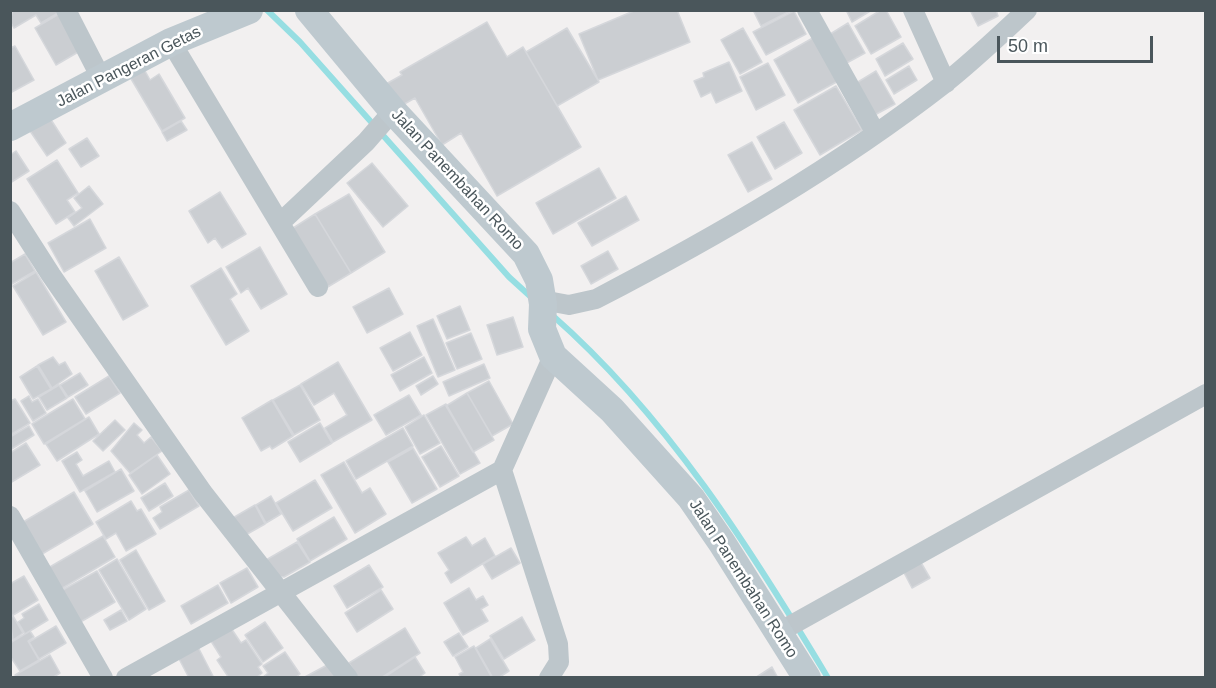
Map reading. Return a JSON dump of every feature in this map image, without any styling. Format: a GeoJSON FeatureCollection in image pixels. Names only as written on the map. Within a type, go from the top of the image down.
{"type":"FeatureCollection","features":[{"type":"Feature","properties":{"kind":"street"},"geometry":{"type":"LineString","coordinates":[[66,10],[101,78]]}},
{"type":"Feature","properties":{"kind":"street","name":"Jalan Panembahan Romo"},"geometry":{"type":"LineString","coordinates":[[309,10],[389,116],[526,254],[537,274],[542,311],[553,356],[612,410],[691,498],[783,629],[807,678]]}},
{"type":"Feature","properties":{"kind":"street"},"geometry":{"type":"LineString","coordinates":[[807,10],[875,132]]}},
{"type":"Feature","properties":{"kind":"street"},"geometry":{"type":"LineString","coordinates":[[913,10],[945,83]]}},
{"type":"Feature","properties":{"kind":"street"},"geometry":{"type":"LineString","coordinates":[[542,311],[596,298],[751,213],[828,166],[945,83],[1027,10]]}},
{"type":"Feature","properties":{"kind":"street","name":"Jalan Pangeran Getas"},"geometry":{"type":"LineString","coordinates":[[10,127],[171,42],[242,13]]}},
{"type":"Feature","properties":{"kind":"street"},"geometry":{"type":"LineString","coordinates":[[171,42],[318,287]]}},
{"type":"Feature","properties":{"kind":"street"},"geometry":{"type":"LineString","coordinates":[[281,222],[389,116]]}},
{"type":"Feature","properties":{"kind":"street"},"geometry":{"type":"LineString","coordinates":[[10,211],[51,275],[203,493],[348,678]]}},
{"type":"Feature","properties":{"kind":"street"},"geometry":{"type":"LineString","coordinates":[[126,678],[502,470],[553,356]]}},
{"type":"Feature","properties":{"kind":"street"},"geometry":{"type":"LineString","coordinates":[[783,629],[1206,394]]}},
{"type":"Feature","properties":{"kind":"street"},"geometry":{"type":"LineString","coordinates":[[502,470],[558,644],[559,662],[549,678]]}},
{"type":"Feature","properties":{"kind":"street"},"geometry":{"type":"LineString","coordinates":[[10,516],[103,678]]}},
{"type":"Feature","properties":{"kind":"building"},"geometry":{"type":"Polygon","coordinates":[[[13,10],[57,10],[58,13],[41,23],[36,15],[14,28],[10,21],[13,10]]]}},
{"type":"Feature","properties":{"kind":"building"},"geometry":{"type":"Polygon","coordinates":[[[636,10],[677,10],[690,42],[598,80],[579,34],[636,10]]]}},
{"type":"Feature","properties":{"kind":"building"},"geometry":{"type":"Polygon","coordinates":[[[753,10],[792,10],[761,26],[753,10]]]}},
{"type":"Feature","properties":{"kind":"building"},"geometry":{"type":"Polygon","coordinates":[[[846,10],[872,10],[852,22],[846,10]]]}},
{"type":"Feature","properties":{"kind":"building"},"geometry":{"type":"Polygon","coordinates":[[[881,10],[886,10],[901,37],[871,54],[855,26],[881,10]]]}},
{"type":"Feature","properties":{"kind":"building"},"geometry":{"type":"Polygon","coordinates":[[[970,10],[996,10],[998,16],[978,26],[970,10]]]}},
{"type":"Feature","properties":{"kind":"building"},"geometry":{"type":"Polygon","coordinates":[[[794,11],[806,34],[766,55],[753,32],[794,11]]]}},
{"type":"Feature","properties":{"kind":"building"},"geometry":{"type":"Polygon","coordinates":[[[59,14],[80,51],[56,65],[35,28],[59,14]]]}},
{"type":"Feature","properties":{"kind":"building"},"geometry":{"type":"Polygon","coordinates":[[[487,22],[507,57],[523,47],[581,147],[497,196],[461,133],[442,145],[415,98],[399,107],[386,84],[402,75],[400,72],[487,22]]]}},
{"type":"Feature","properties":{"kind":"building"},"geometry":{"type":"Polygon","coordinates":[[[848,23],[865,53],[843,65],[827,36],[848,23]]]}},
{"type":"Feature","properties":{"kind":"building"},"geometry":{"type":"Polygon","coordinates":[[[567,28],[599,82],[557,106],[526,52],[567,28]]]}},
{"type":"Feature","properties":{"kind":"building"},"geometry":{"type":"Polygon","coordinates":[[[743,28],[762,62],[740,74],[721,40],[743,28]]]}},
{"type":"Feature","properties":{"kind":"building"},"geometry":{"type":"Polygon","coordinates":[[[818,35],[842,79],[798,103],[774,60],[818,35]]]}},
{"type":"Feature","properties":{"kind":"building"},"geometry":{"type":"Polygon","coordinates":[[[903,43],[913,59],[885,76],[876,59],[903,43]]]}},
{"type":"Feature","properties":{"kind":"building"},"geometry":{"type":"Polygon","coordinates":[[[15,46],[34,80],[10,93],[10,48],[15,46]]]}},
{"type":"Feature","properties":{"kind":"building"},"geometry":{"type":"Polygon","coordinates":[[[729,62],[742,91],[716,103],[711,92],[701,97],[694,81],[704,77],[703,73],[729,62]]]}},
{"type":"Feature","properties":{"kind":"building"},"geometry":{"type":"Polygon","coordinates":[[[768,63],[785,95],[756,110],[740,77],[768,63]]]}},
{"type":"Feature","properties":{"kind":"building"},"geometry":{"type":"Polygon","coordinates":[[[909,66],[917,80],[894,94],[886,80],[909,66]]]}},
{"type":"Feature","properties":{"kind":"building"},"geometry":{"type":"Polygon","coordinates":[[[144,69],[150,80],[159,74],[185,118],[162,131],[130,77],[144,69]]]}},
{"type":"Feature","properties":{"kind":"building"},"geometry":{"type":"Polygon","coordinates":[[[876,71],[895,104],[871,117],[853,85],[876,71]]]}},
{"type":"Feature","properties":{"kind":"building"},"geometry":{"type":"Polygon","coordinates":[[[836,86],[862,130],[820,155],[794,110],[836,86]]]}},
{"type":"Feature","properties":{"kind":"building"},"geometry":{"type":"Polygon","coordinates":[[[48,115],[66,143],[47,156],[28,128],[48,115]]]}},
{"type":"Feature","properties":{"kind":"building"},"geometry":{"type":"Polygon","coordinates":[[[181,121],[187,130],[167,141],[162,132],[181,121]]]}},
{"type":"Feature","properties":{"kind":"building"},"geometry":{"type":"Polygon","coordinates":[[[784,122],[802,153],[775,169],[757,137],[784,122]]]}},
{"type":"Feature","properties":{"kind":"building"},"geometry":{"type":"Polygon","coordinates":[[[87,138],[99,156],[81,167],[69,149],[87,138]]]}},
{"type":"Feature","properties":{"kind":"building"},"geometry":{"type":"Polygon","coordinates":[[[752,142],[772,179],[748,192],[728,155],[752,142]]]}},
{"type":"Feature","properties":{"kind":"building"},"geometry":{"type":"Polygon","coordinates":[[[16,151],[29,171],[10,183],[10,155],[16,151]]]}},
{"type":"Feature","properties":{"kind":"building"},"geometry":{"type":"Polygon","coordinates":[[[57,160],[78,193],[67,200],[75,212],[56,224],[27,179],[57,160]]]}},
{"type":"Feature","properties":{"kind":"building"},"geometry":{"type":"Polygon","coordinates":[[[372,163],[408,206],[383,227],[347,183],[372,163]]]}},
{"type":"Feature","properties":{"kind":"building"},"geometry":{"type":"Polygon","coordinates":[[[599,168],[616,198],[553,234],[536,203],[599,168]]]}},
{"type":"Feature","properties":{"kind":"building"},"geometry":{"type":"Polygon","coordinates":[[[89,186],[103,204],[74,226],[68,218],[82,208],[74,198],[89,186]]]}},
{"type":"Feature","properties":{"kind":"building"},"geometry":{"type":"Polygon","coordinates":[[[220,192],[246,234],[222,248],[215,238],[208,243],[189,211],[220,192]]]}},
{"type":"Feature","properties":{"kind":"building"},"geometry":{"type":"Polygon","coordinates":[[[349,194],[385,252],[351,273],[315,214],[349,194]]]}},
{"type":"Feature","properties":{"kind":"building"},"geometry":{"type":"Polygon","coordinates":[[[626,196],[639,220],[592,246],[578,223],[626,196]]]}},
{"type":"Feature","properties":{"kind":"building"},"geometry":{"type":"Polygon","coordinates":[[[315,214],[351,273],[326,288],[290,230],[315,214]]]}},
{"type":"Feature","properties":{"kind":"building"},"geometry":{"type":"Polygon","coordinates":[[[90,219],[106,248],[64,272],[48,243],[90,219]]]}},
{"type":"Feature","properties":{"kind":"building"},"geometry":{"type":"Polygon","coordinates":[[[260,247],[287,294],[261,309],[248,288],[241,293],[226,267],[260,247]]]}},
{"type":"Feature","properties":{"kind":"building"},"geometry":{"type":"Polygon","coordinates":[[[608,251],[618,269],[591,284],[581,266],[608,251]]]}},
{"type":"Feature","properties":{"kind":"building"},"geometry":{"type":"Polygon","coordinates":[[[25,254],[35,271],[10,285],[10,263],[25,254]]]}},
{"type":"Feature","properties":{"kind":"building"},"geometry":{"type":"Polygon","coordinates":[[[119,257],[148,306],[123,320],[95,271],[119,257]]]}},
{"type":"Feature","properties":{"kind":"building"},"geometry":{"type":"Polygon","coordinates":[[[221,268],[237,294],[230,299],[249,331],[226,345],[191,286],[221,268]]]}},
{"type":"Feature","properties":{"kind":"building"},"geometry":{"type":"Polygon","coordinates":[[[36,272],[66,322],[43,335],[13,286],[36,272]]]}},
{"type":"Feature","properties":{"kind":"building"},"geometry":{"type":"Polygon","coordinates":[[[389,288],[403,314],[367,333],[353,307],[389,288]]]}},
{"type":"Feature","properties":{"kind":"building"},"geometry":{"type":"Polygon","coordinates":[[[460,306],[470,330],[447,339],[437,316],[460,306]]]}},
{"type":"Feature","properties":{"kind":"building"},"geometry":{"type":"Polygon","coordinates":[[[513,317],[523,347],[497,355],[487,325],[513,317]]]}},
{"type":"Feature","properties":{"kind":"building"},"geometry":{"type":"Polygon","coordinates":[[[433,319],[455,370],[438,377],[417,326],[433,319]]]}},
{"type":"Feature","properties":{"kind":"building"},"geometry":{"type":"Polygon","coordinates":[[[410,332],[422,355],[393,371],[380,348],[410,332]]]}},
{"type":"Feature","properties":{"kind":"building"},"geometry":{"type":"Polygon","coordinates":[[[471,333],[482,359],[457,369],[446,343],[471,333]]]}},
{"type":"Feature","properties":{"kind":"building"},"geometry":{"type":"Polygon","coordinates":[[[53,357],[59,365],[65,362],[72,374],[52,388],[38,365],[53,357]]]}},
{"type":"Feature","properties":{"kind":"building"},"geometry":{"type":"Polygon","coordinates":[[[424,357],[432,373],[400,391],[391,375],[424,357]]]}},
{"type":"Feature","properties":{"kind":"building"},"geometry":{"type":"Polygon","coordinates":[[[338,362],[372,420],[333,442],[325,428],[347,415],[334,393],[314,405],[301,384],[338,362]]]}},
{"type":"Feature","properties":{"kind":"building"},"geometry":{"type":"Polygon","coordinates":[[[484,364],[490,378],[449,396],[443,382],[484,364]]]}},
{"type":"Feature","properties":{"kind":"building"},"geometry":{"type":"Polygon","coordinates":[[[37,366],[51,389],[33,399],[20,377],[37,366]]]}},
{"type":"Feature","properties":{"kind":"building"},"geometry":{"type":"Polygon","coordinates":[[[80,373],[88,385],[68,397],[60,385],[80,373]]]}},
{"type":"Feature","properties":{"kind":"building"},"geometry":{"type":"Polygon","coordinates":[[[109,376],[120,393],[86,414],[75,397],[109,376]]]}},
{"type":"Feature","properties":{"kind":"building"},"geometry":{"type":"Polygon","coordinates":[[[433,376],[438,384],[421,395],[416,386],[433,376]]]}},
{"type":"Feature","properties":{"kind":"building"},"geometry":{"type":"Polygon","coordinates":[[[489,381],[513,424],[492,436],[467,393],[489,381]]]}},
{"type":"Feature","properties":{"kind":"building"},"geometry":{"type":"Polygon","coordinates":[[[59,385],[67,398],[47,410],[39,397],[59,385]]]}},
{"type":"Feature","properties":{"kind":"building"},"geometry":{"type":"Polygon","coordinates":[[[300,385],[320,420],[294,435],[273,400],[300,385]]]}},
{"type":"Feature","properties":{"kind":"building"},"geometry":{"type":"Polygon","coordinates":[[[467,393],[494,440],[473,452],[446,406],[467,393]]]}},
{"type":"Feature","properties":{"kind":"building"},"geometry":{"type":"Polygon","coordinates":[[[409,395],[421,415],[386,435],[374,415],[409,395]]]}},
{"type":"Feature","properties":{"kind":"building"},"geometry":{"type":"Polygon","coordinates":[[[29,396],[32,402],[38,399],[46,413],[33,421],[21,401],[29,396]]]}},
{"type":"Feature","properties":{"kind":"building"},"geometry":{"type":"Polygon","coordinates":[[[15,399],[30,423],[10,435],[10,401],[15,399]]]}},
{"type":"Feature","properties":{"kind":"building"},"geometry":{"type":"Polygon","coordinates":[[[73,399],[85,419],[44,444],[32,424],[73,399]]]}},
{"type":"Feature","properties":{"kind":"building"},"geometry":{"type":"Polygon","coordinates":[[[272,400],[293,436],[272,449],[270,446],[261,451],[242,418],[272,400]]]}},
{"type":"Feature","properties":{"kind":"building"},"geometry":{"type":"Polygon","coordinates":[[[446,404],[480,463],[460,474],[426,415],[446,404]]]}},
{"type":"Feature","properties":{"kind":"building"},"geometry":{"type":"Polygon","coordinates":[[[424,415],[440,443],[420,454],[405,427],[424,415]]]}},
{"type":"Feature","properties":{"kind":"building"},"geometry":{"type":"Polygon","coordinates":[[[89,417],[99,434],[57,461],[46,444],[89,417]]]}},
{"type":"Feature","properties":{"kind":"building"},"geometry":{"type":"Polygon","coordinates":[[[115,420],[125,430],[103,451],[93,441],[115,420]]]}},
{"type":"Feature","properties":{"kind":"building"},"geometry":{"type":"Polygon","coordinates":[[[134,423],[142,430],[137,435],[144,443],[151,437],[162,451],[130,473],[111,451],[134,423]]]}},
{"type":"Feature","properties":{"kind":"building"},"geometry":{"type":"Polygon","coordinates":[[[320,423],[332,443],[300,462],[288,442],[320,423]]]}},
{"type":"Feature","properties":{"kind":"building"},"geometry":{"type":"Polygon","coordinates":[[[29,426],[34,435],[10,450],[10,437],[29,426]]]}},
{"type":"Feature","properties":{"kind":"building"},"geometry":{"type":"Polygon","coordinates":[[[403,428],[413,446],[356,479],[346,461],[403,428]]]}},
{"type":"Feature","properties":{"kind":"building"},"geometry":{"type":"Polygon","coordinates":[[[26,443],[40,465],[10,483],[10,453],[26,443]]]}},
{"type":"Feature","properties":{"kind":"building"},"geometry":{"type":"Polygon","coordinates":[[[441,446],[459,476],[440,487],[422,457],[441,446]]]}},
{"type":"Feature","properties":{"kind":"building"},"geometry":{"type":"Polygon","coordinates":[[[413,448],[437,489],[412,503],[388,462],[413,448]]]}},
{"type":"Feature","properties":{"kind":"building"},"geometry":{"type":"Polygon","coordinates":[[[77,452],[82,460],[76,464],[83,476],[109,461],[115,472],[80,492],[62,461],[77,452]]]}},
{"type":"Feature","properties":{"kind":"building"},"geometry":{"type":"Polygon","coordinates":[[[157,455],[170,474],[142,494],[129,475],[157,455]]]}},
{"type":"Feature","properties":{"kind":"building"},"geometry":{"type":"Polygon","coordinates":[[[344,462],[362,493],[370,488],[386,514],[355,533],[321,475],[344,462]]]}},
{"type":"Feature","properties":{"kind":"building"},"geometry":{"type":"Polygon","coordinates":[[[121,469],[134,491],[97,512],[85,491],[121,469]]]}},
{"type":"Feature","properties":{"kind":"building"},"geometry":{"type":"Polygon","coordinates":[[[315,480],[332,508],[293,531],[276,503],[315,480]]]}},
{"type":"Feature","properties":{"kind":"building"},"geometry":{"type":"Polygon","coordinates":[[[165,483],[173,496],[149,511],[141,498],[165,483]]]}},
{"type":"Feature","properties":{"kind":"building"},"geometry":{"type":"Polygon","coordinates":[[[189,490],[199,506],[160,529],[153,518],[162,512],[160,507],[189,490]]]}},
{"type":"Feature","properties":{"kind":"building"},"geometry":{"type":"Polygon","coordinates":[[[74,492],[93,524],[37,557],[18,525],[74,492]]]}},
{"type":"Feature","properties":{"kind":"building"},"geometry":{"type":"Polygon","coordinates":[[[271,496],[281,514],[266,523],[256,505],[271,496]]]}},
{"type":"Feature","properties":{"kind":"building"},"geometry":{"type":"Polygon","coordinates":[[[131,501],[137,511],[141,509],[156,534],[126,551],[116,533],[106,539],[96,522],[131,501]]]}},
{"type":"Feature","properties":{"kind":"building"},"geometry":{"type":"Polygon","coordinates":[[[255,505],[265,524],[242,537],[231,519],[255,505]]]}},
{"type":"Feature","properties":{"kind":"building"},"geometry":{"type":"Polygon","coordinates":[[[334,517],[347,539],[310,561],[297,539],[334,517]]]}},
{"type":"Feature","properties":{"kind":"building"},"geometry":{"type":"Polygon","coordinates":[[[103,536],[115,557],[61,589],[48,568],[103,536]]]}},
{"type":"Feature","properties":{"kind":"building"},"geometry":{"type":"Polygon","coordinates":[[[466,537],[472,546],[485,538],[495,556],[451,583],[445,573],[449,570],[438,553],[466,537]]]}},
{"type":"Feature","properties":{"kind":"building"},"geometry":{"type":"Polygon","coordinates":[[[297,542],[310,562],[284,577],[275,576],[266,560],[297,542]]]}},
{"type":"Feature","properties":{"kind":"building"},"geometry":{"type":"Polygon","coordinates":[[[511,548],[520,563],[492,579],[483,564],[511,548]]]}},
{"type":"Feature","properties":{"kind":"building"},"geometry":{"type":"Polygon","coordinates":[[[136,550],[165,601],[149,610],[120,560],[136,550]]]}},
{"type":"Feature","properties":{"kind":"building"},"geometry":{"type":"Polygon","coordinates":[[[117,559],[146,609],[129,620],[99,570],[117,559]]]}},
{"type":"Feature","properties":{"kind":"building"},"geometry":{"type":"Polygon","coordinates":[[[919,559],[930,578],[912,588],[902,569],[919,559]]]}},
{"type":"Feature","properties":{"kind":"building"},"geometry":{"type":"Polygon","coordinates":[[[369,565],[383,587],[347,608],[334,586],[369,565]]]}},
{"type":"Feature","properties":{"kind":"building"},"geometry":{"type":"Polygon","coordinates":[[[247,568],[258,587],[231,603],[220,583],[247,568]]]}},
{"type":"Feature","properties":{"kind":"building"},"geometry":{"type":"Polygon","coordinates":[[[97,571],[115,602],[77,624],[59,592],[97,571]]]}},
{"type":"Feature","properties":{"kind":"building"},"geometry":{"type":"Polygon","coordinates":[[[24,576],[38,600],[10,617],[10,584],[24,576]]]}},
{"type":"Feature","properties":{"kind":"building"},"geometry":{"type":"Polygon","coordinates":[[[218,585],[228,603],[191,624],[181,606],[218,585]]]}},
{"type":"Feature","properties":{"kind":"building"},"geometry":{"type":"Polygon","coordinates":[[[469,588],[476,600],[483,596],[488,605],[481,609],[488,621],[463,635],[444,603],[469,588]]]}},
{"type":"Feature","properties":{"kind":"building"},"geometry":{"type":"Polygon","coordinates":[[[381,590],[393,609],[357,632],[345,613],[381,590]]]}},
{"type":"Feature","properties":{"kind":"building"},"geometry":{"type":"Polygon","coordinates":[[[39,604],[48,620],[25,634],[18,622],[24,618],[22,614],[39,604]]]}},
{"type":"Feature","properties":{"kind":"building"},"geometry":{"type":"Polygon","coordinates":[[[121,610],[127,621],[110,630],[104,620],[121,610]]]}},
{"type":"Feature","properties":{"kind":"building"},"geometry":{"type":"Polygon","coordinates":[[[13,616],[23,633],[13,640],[10,618],[13,616]]]}},
{"type":"Feature","properties":{"kind":"building"},"geometry":{"type":"Polygon","coordinates":[[[522,617],[535,640],[504,659],[490,636],[522,617]]]}},
{"type":"Feature","properties":{"kind":"building"},"geometry":{"type":"Polygon","coordinates":[[[265,622],[283,648],[263,662],[245,635],[265,622]]]}},
{"type":"Feature","properties":{"kind":"building"},"geometry":{"type":"Polygon","coordinates":[[[229,625],[241,643],[246,640],[262,664],[258,667],[262,673],[256,678],[229,678],[217,660],[221,657],[209,638],[229,625]]]}},
{"type":"Feature","properties":{"kind":"building"},"geometry":{"type":"Polygon","coordinates":[[[56,626],[66,643],[39,659],[29,642],[56,626]]]}},
{"type":"Feature","properties":{"kind":"building"},"geometry":{"type":"Polygon","coordinates":[[[405,628],[420,653],[381,678],[358,678],[349,663],[405,628]]]}},
{"type":"Feature","properties":{"kind":"building"},"geometry":{"type":"Polygon","coordinates":[[[30,631],[34,637],[28,641],[39,660],[20,671],[10,656],[10,643],[30,631]]]}},
{"type":"Feature","properties":{"kind":"building"},"geometry":{"type":"Polygon","coordinates":[[[459,633],[468,647],[453,656],[444,642],[459,633]]]}},
{"type":"Feature","properties":{"kind":"building"},"geometry":{"type":"Polygon","coordinates":[[[490,639],[509,671],[498,678],[493,678],[476,648],[490,639]]]}},
{"type":"Feature","properties":{"kind":"building"},"geometry":{"type":"Polygon","coordinates":[[[197,645],[214,678],[189,678],[177,655],[197,645]]]}},
{"type":"Feature","properties":{"kind":"building"},"geometry":{"type":"Polygon","coordinates":[[[474,646],[492,678],[461,678],[459,674],[463,672],[455,657],[474,646]]]}},
{"type":"Feature","properties":{"kind":"building"},"geometry":{"type":"Polygon","coordinates":[[[285,652],[300,674],[295,678],[262,678],[268,673],[263,666],[285,652]]]}},
{"type":"Feature","properties":{"kind":"building"},"geometry":{"type":"Polygon","coordinates":[[[50,655],[60,673],[52,678],[17,678],[15,675],[50,655]]]}},
{"type":"Feature","properties":{"kind":"building"},"geometry":{"type":"Polygon","coordinates":[[[415,657],[425,673],[418,678],[383,678],[415,657]]]}},
{"type":"Feature","properties":{"kind":"building"},"geometry":{"type":"Polygon","coordinates":[[[329,664],[336,678],[303,678],[329,664]]]}},
{"type":"Feature","properties":{"kind":"building"},"geometry":{"type":"Polygon","coordinates":[[[772,667],[778,678],[755,678],[772,667]]]}},
{"type":"Feature","properties":{"kind":"waterway"},"geometry":{"type":"LineString","coordinates":[[267,10],[300,42],[509,277],[531,297]]}},
{"type":"Feature","properties":{"kind":"waterway"},"geometry":{"type":"LineString","coordinates":[[552,315],[594,354],[633,396],[704,486],[737,533],[828,678]]}}]}
